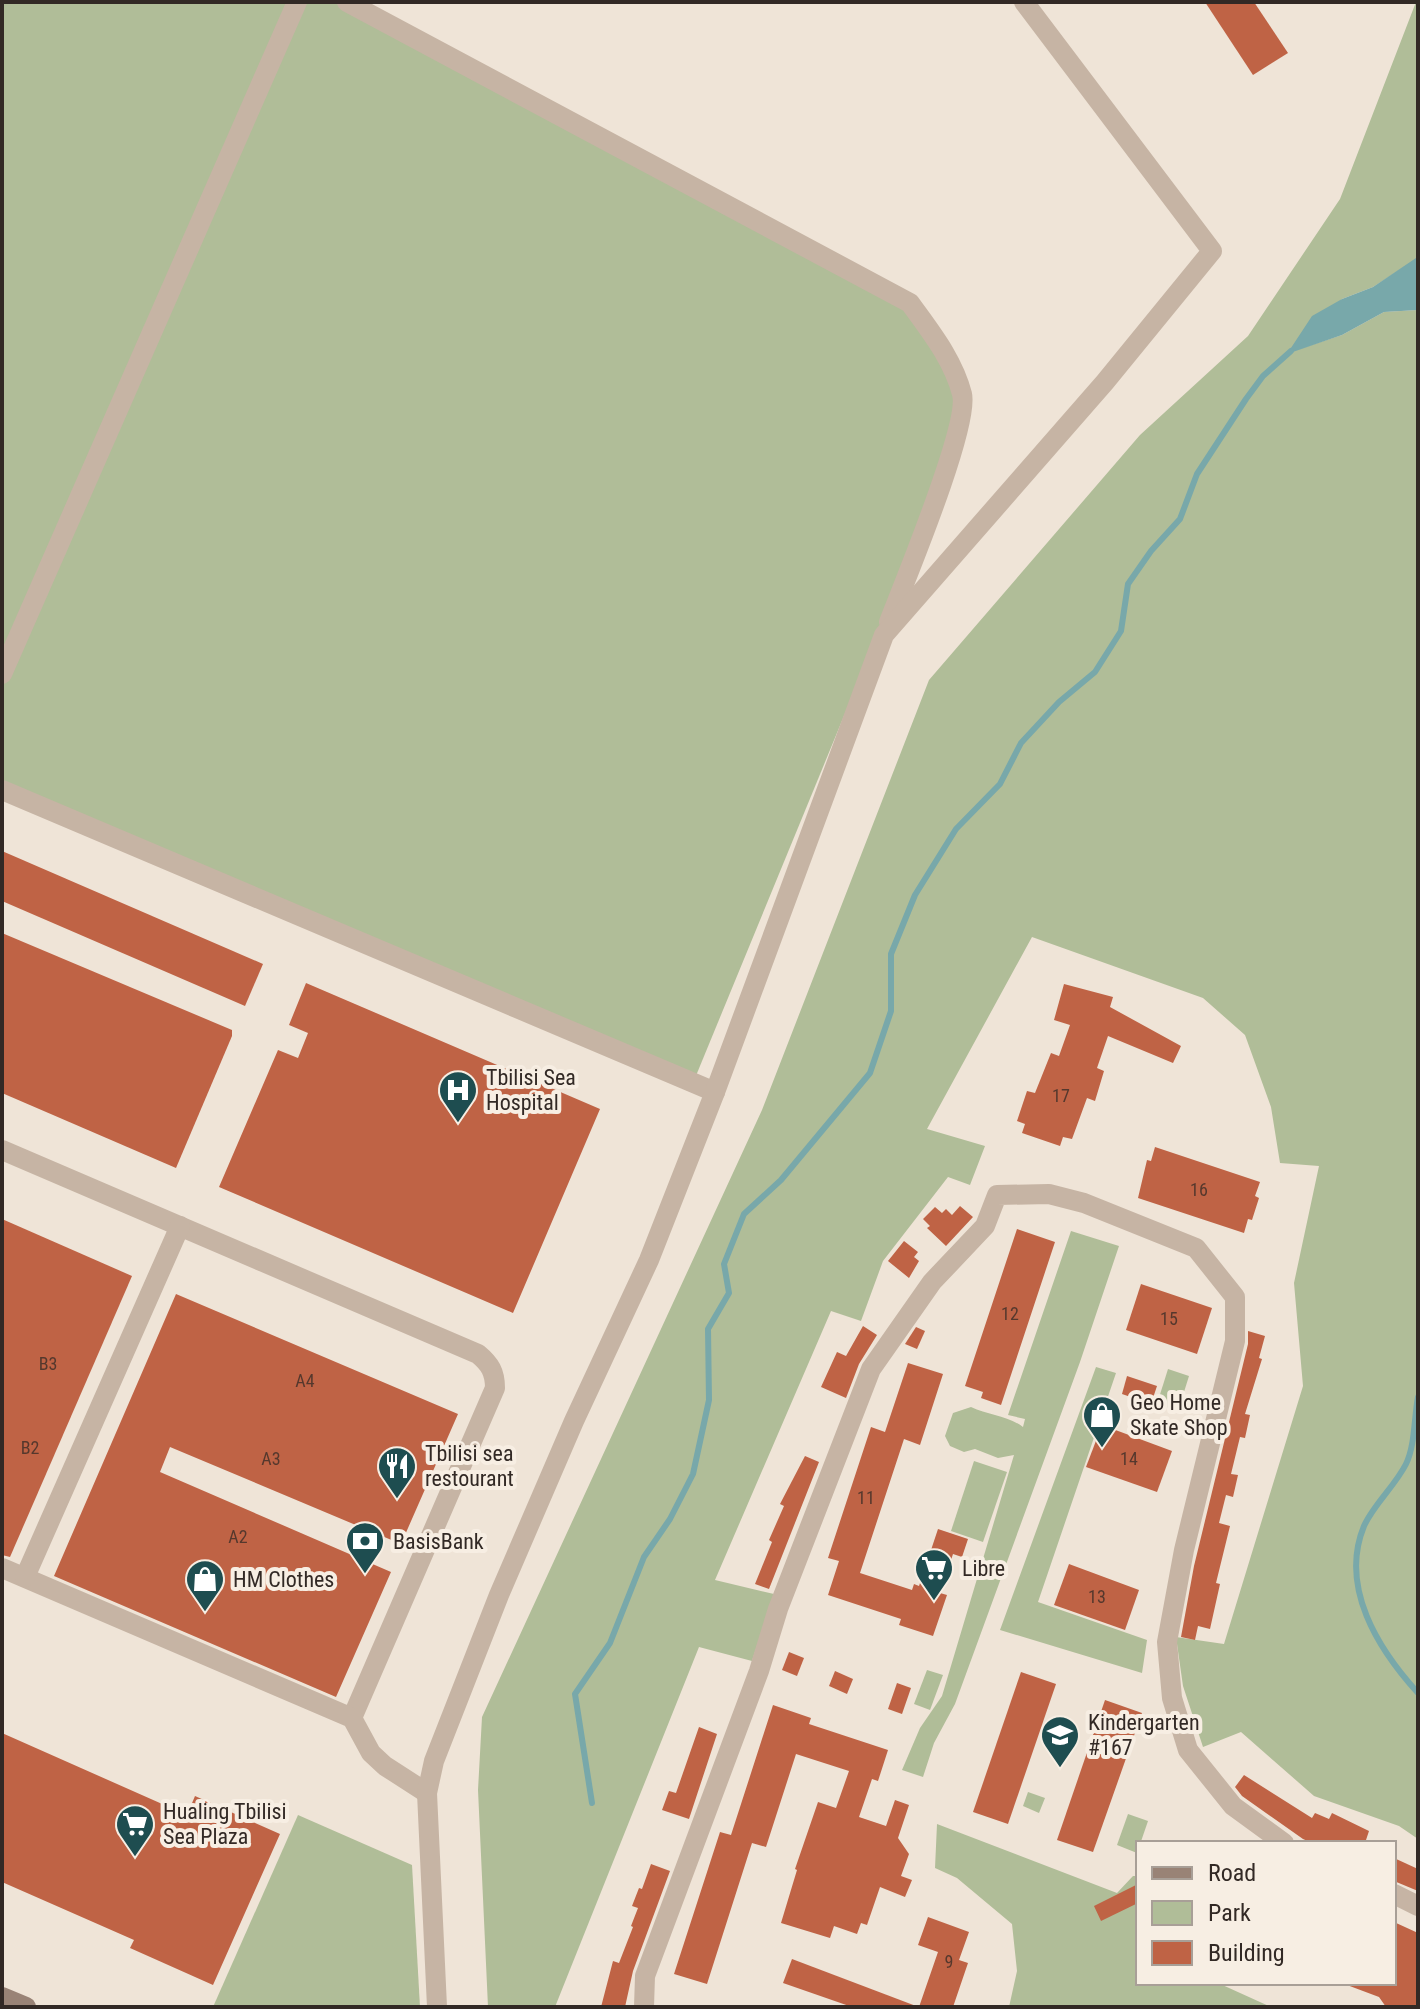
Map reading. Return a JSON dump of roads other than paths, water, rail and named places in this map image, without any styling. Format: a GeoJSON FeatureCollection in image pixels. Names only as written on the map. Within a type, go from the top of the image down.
{"type":"FeatureCollection","features":[{"type":"Feature","properties":{"kind":"main road"},"geometry":{"type":"LineString","coordinates":[[2,1997],[26,2007]]}},
{"type":"Feature","properties":{"kind":"street"},"geometry":{"type":"LineString","coordinates":[[2,674],[297,2]]}},
{"type":"Feature","properties":{"kind":"street"},"geometry":{"type":"LineString","coordinates":[[347,2],[910,303],[944,351],[963,397],[953,451],[715,1092],[649,1260],[574,1421],[499,1595],[434,1761],[427,1793],[437,2007]]}},
{"type":"Feature","properties":{"kind":"street"},"geometry":{"type":"LineString","coordinates":[[884,635],[1105,382],[1212,251],[1024,2]]}},
{"type":"Feature","properties":{"kind":"street"},"geometry":{"type":"LineString","coordinates":[[2,790],[715,1092]]}},
{"type":"Feature","properties":{"kind":"street"},"geometry":{"type":"LineString","coordinates":[[2,1150],[478,1354],[489,1364],[495,1377],[495,1388],[352,1718]]}},
{"type":"Feature","properties":{"kind":"street"},"geometry":{"type":"LineString","coordinates":[[644,2007],[645,1976],[759,1671],[778,1609],[871,1369],[932,1282],[985,1226],[997,1195],[1049,1194],[1084,1203],[1196,1248],[1235,1297],[1235,1341],[1184,1550],[1167,1642],[1172,1698],[1188,1750],[1233,1806],[1281,1841]]}},
{"type":"Feature","properties":{"kind":"street"},"geometry":{"type":"LineString","coordinates":[[25,1577],[180,1226]]}},
{"type":"Feature","properties":{"kind":"street"},"geometry":{"type":"LineString","coordinates":[[2,1568],[352,1718],[371,1753],[385,1766],[427,1793]]}},
{"type":"Feature","properties":{"kind":"street"},"geometry":{"type":"LineString","coordinates":[[1396,1895],[1418,1906]]}},
{"type":"Feature","properties":{"kind":"water"},"geometry":{"type":"Polygon","coordinates":[[[1416,258],[1418,310],[1384,312],[1342,335],[1287,354],[1312,316],[1342,299],[1373,287],[1416,258]]]}},
{"type":"Feature","properties":{"kind":"waterway"},"geometry":{"type":"LineString","coordinates":[[592,1803],[575,1694],[610,1643],[644,1557],[670,1519],[693,1474],[709,1400],[708,1329],[729,1293],[724,1264],[744,1214],[781,1180],[870,1073],[891,1011],[891,954],[915,895],[956,829],[1000,784],[1021,743],[1059,702],[1095,672],[1121,631],[1128,584],[1151,551],[1180,519],[1197,474],[1246,399],[1263,376],[1291,351]]}},
{"type":"Feature","properties":{"kind":"waterway"},"geometry":{"type":"LineString","coordinates":[[1418,1397],[1409,1457],[1364,1526],[1356,1572],[1367,1616],[1377,1637],[1418,1693]]}},
{"type":"Feature","properties":{"kind":"place","name":"Tbilisi Sea Hospital"},"geometry":{"type":"Point","coordinates":[458,1124]}},
{"type":"Feature","properties":{"kind":"place","name":"Geo Home Skate Shop"},"geometry":{"type":"Point","coordinates":[1102,1449]}},
{"type":"Feature","properties":{"kind":"place","name":"Tbilisi sea restourant"},"geometry":{"type":"Point","coordinates":[397,1500]}},
{"type":"Feature","properties":{"kind":"place","name":"BasisBank"},"geometry":{"type":"Point","coordinates":[365,1575]}},
{"type":"Feature","properties":{"kind":"place","name":"Libre"},"geometry":{"type":"Point","coordinates":[934,1602]}},
{"type":"Feature","properties":{"kind":"place","name":"HM Clothes"},"geometry":{"type":"Point","coordinates":[205,1613]}},
{"type":"Feature","properties":{"kind":"place","name":"Kindergarten #167"},"geometry":{"type":"Point","coordinates":[1060,1769]}},
{"type":"Feature","properties":{"kind":"place","name":"Hualing Tbilisi Sea Plaza"},"geometry":{"type":"Point","coordinates":[135,1858]}}]}
